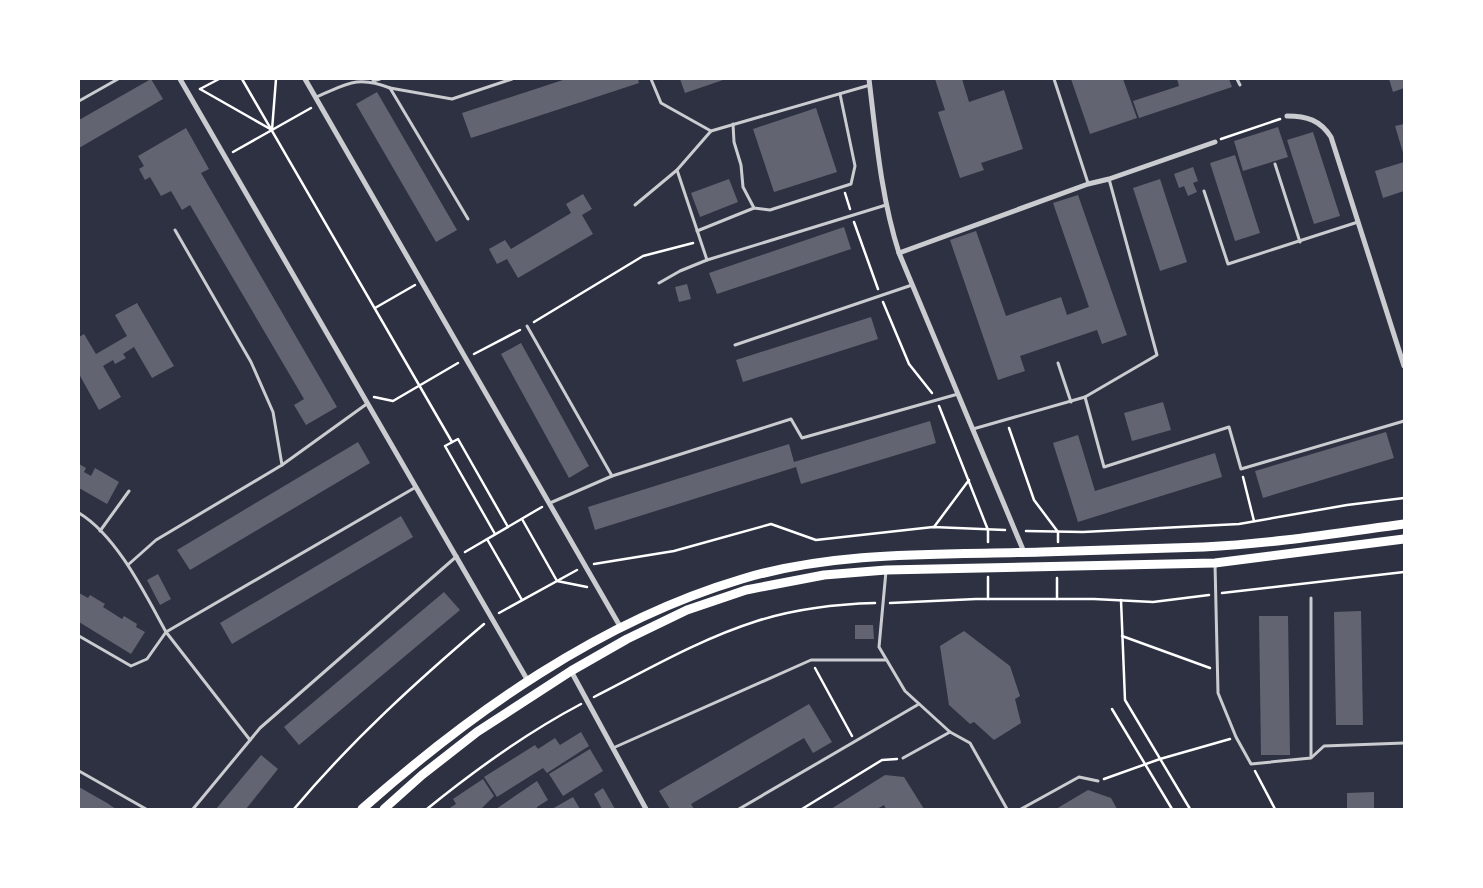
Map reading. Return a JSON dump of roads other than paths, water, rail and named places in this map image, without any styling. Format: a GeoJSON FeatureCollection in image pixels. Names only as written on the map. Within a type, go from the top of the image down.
{"type":"FeatureCollection","features":[{"type":"Feature","properties":{"kind":"main road"},"geometry":{"type":"LineString","coordinates":[[362,809],[412,765],[469,721],[528,681],[621,628],[682,599],[744,578],[816,564],[870,558],[1206,547],[1303,538],[1404,524]]}},
{"type":"Feature","properties":{"kind":"main road"},"geometry":{"type":"LineString","coordinates":[[384,809],[422,775],[477,732],[571,671],[627,639],[687,610],[746,590],[824,575],[886,570],[1215,564],[1404,539]]}},
{"type":"Feature","properties":{"kind":"main road"},"geometry":{"type":"LineString","coordinates":[[1024,552],[1025,567]]}},
{"type":"Feature","properties":{"kind":"main road"},"geometry":{"type":"LineString","coordinates":[[621,628],[627,639]]}},
{"type":"Feature","properties":{"kind":"main road"},"geometry":{"type":"LineString","coordinates":[[528,681],[535,694]]}},
{"type":"Feature","properties":{"kind":"street"},"geometry":{"type":"LineString","coordinates":[[180,79],[528,681]]}},
{"type":"Feature","properties":{"kind":"street"},"geometry":{"type":"LineString","coordinates":[[305,79],[621,628]]}},
{"type":"Feature","properties":{"kind":"street"},"geometry":{"type":"LineString","coordinates":[[869,79],[886,205],[899,253],[1024,552]]}},
{"type":"Feature","properties":{"kind":"street"},"geometry":{"type":"LineString","coordinates":[[1288,116],[1302,116],[1324,126],[1331,137],[1404,366]]}},
{"type":"Feature","properties":{"kind":"street"},"geometry":{"type":"LineString","coordinates":[[899,253],[1088,184],[1109,179],[1215,142]]}},
{"type":"Feature","properties":{"kind":"street"},"geometry":{"type":"LineString","coordinates":[[571,671],[646,809]]}},
{"type":"Feature","properties":{"kind":"lane"},"geometry":{"type":"LineString","coordinates":[[79,101],[118,79]]}},
{"type":"Feature","properties":{"kind":"lane"},"geometry":{"type":"LineString","coordinates":[[316,97],[353,81],[380,79]]}},
{"type":"Feature","properties":{"kind":"lane"},"geometry":{"type":"LineString","coordinates":[[373,81],[390,88],[452,99],[512,79]]}},
{"type":"Feature","properties":{"kind":"lane"},"geometry":{"type":"LineString","coordinates":[[651,79],[660,103],[711,131]]}},
{"type":"Feature","properties":{"kind":"lane"},"geometry":{"type":"LineString","coordinates":[[1054,79],[1088,184]]}},
{"type":"Feature","properties":{"kind":"lane"},"geometry":{"type":"LineString","coordinates":[[1237,79],[1240,85]]}},
{"type":"Feature","properties":{"kind":"lane"},"geometry":{"type":"LineString","coordinates":[[636,205],[677,170],[711,131],[870,85]]}},
{"type":"Feature","properties":{"kind":"lane"},"geometry":{"type":"LineString","coordinates":[[390,88],[468,219]]}},
{"type":"Feature","properties":{"kind":"lane"},"geometry":{"type":"LineString","coordinates":[[697,230],[754,208],[770,210],[851,184],[855,166],[840,94]]}},
{"type":"Feature","properties":{"kind":"lane"},"geometry":{"type":"LineString","coordinates":[[733,124],[734,142],[741,165],[743,187],[754,208]]}},
{"type":"Feature","properties":{"kind":"lane"},"geometry":{"type":"LineString","coordinates":[[1275,164],[1300,242]]}},
{"type":"Feature","properties":{"kind":"lane"},"geometry":{"type":"LineString","coordinates":[[677,170],[707,260]]}},
{"type":"Feature","properties":{"kind":"lane"},"geometry":{"type":"LineString","coordinates":[[973,429],[1085,398],[1157,356],[1109,179]]}},
{"type":"Feature","properties":{"kind":"lane"},"geometry":{"type":"LineString","coordinates":[[1204,190],[1228,264],[1358,222]]}},
{"type":"Feature","properties":{"kind":"lane"},"geometry":{"type":"LineString","coordinates":[[659,283],[680,271],[707,260],[886,205]]}},
{"type":"Feature","properties":{"kind":"lane"},"geometry":{"type":"LineString","coordinates":[[175,230],[251,362],[273,412],[282,465]]}},
{"type":"Feature","properties":{"kind":"lane"},"geometry":{"type":"LineString","coordinates":[[735,345],[912,285]]}},
{"type":"Feature","properties":{"kind":"lane"},"geometry":{"type":"LineString","coordinates":[[527,326],[612,476]]}},
{"type":"Feature","properties":{"kind":"lane"},"geometry":{"type":"LineString","coordinates":[[1058,363],[1071,402]]}},
{"type":"Feature","properties":{"kind":"lane"},"geometry":{"type":"LineString","coordinates":[[550,503],[612,476],[791,419],[802,438],[958,394]]}},
{"type":"Feature","properties":{"kind":"lane"},"geometry":{"type":"LineString","coordinates":[[1085,398],[1104,467],[1229,427],[1241,469],[1404,421]]}},
{"type":"Feature","properties":{"kind":"lane"},"geometry":{"type":"LineString","coordinates":[[129,564],[156,540],[282,465],[368,403]]}},
{"type":"Feature","properties":{"kind":"lane"},"geometry":{"type":"LineString","coordinates":[[79,636],[131,666],[147,659],[166,632],[416,486]]}},
{"type":"Feature","properties":{"kind":"lane"},"geometry":{"type":"LineString","coordinates":[[100,531],[128,491]]}},
{"type":"Feature","properties":{"kind":"lane"},"geometry":{"type":"LineString","coordinates":[[79,513],[88,518],[129,564],[166,632],[250,740]]}},
{"type":"Feature","properties":{"kind":"lane"},"geometry":{"type":"LineString","coordinates":[[193,809],[260,728],[457,556]]}},
{"type":"Feature","properties":{"kind":"lane"},"geometry":{"type":"LineString","coordinates":[[1215,564],[1214,595],[1218,693],[1236,737],[1251,764],[1311,758],[1324,746],[1404,743]]}},
{"type":"Feature","properties":{"kind":"lane"},"geometry":{"type":"LineString","coordinates":[[886,570],[879,647],[905,691],[950,732],[970,743],[1007,809]]}},
{"type":"Feature","properties":{"kind":"lane"},"geometry":{"type":"LineString","coordinates":[[1311,598],[1311,758]]}},
{"type":"Feature","properties":{"kind":"lane"},"geometry":{"type":"LineString","coordinates":[[613,748],[811,660],[886,660]]}},
{"type":"Feature","properties":{"kind":"lane"},"geometry":{"type":"LineString","coordinates":[[739,809],[919,704]]}},
{"type":"Feature","properties":{"kind":"lane"},"geometry":{"type":"LineString","coordinates":[[903,758],[950,732]]}},
{"type":"Feature","properties":{"kind":"lane"},"geometry":{"type":"LineString","coordinates":[[79,771],[146,809]]}},
{"type":"Feature","properties":{"kind":"lane"},"geometry":{"type":"LineString","coordinates":[[1021,809],[1078,777],[1098,781]]}}]}
